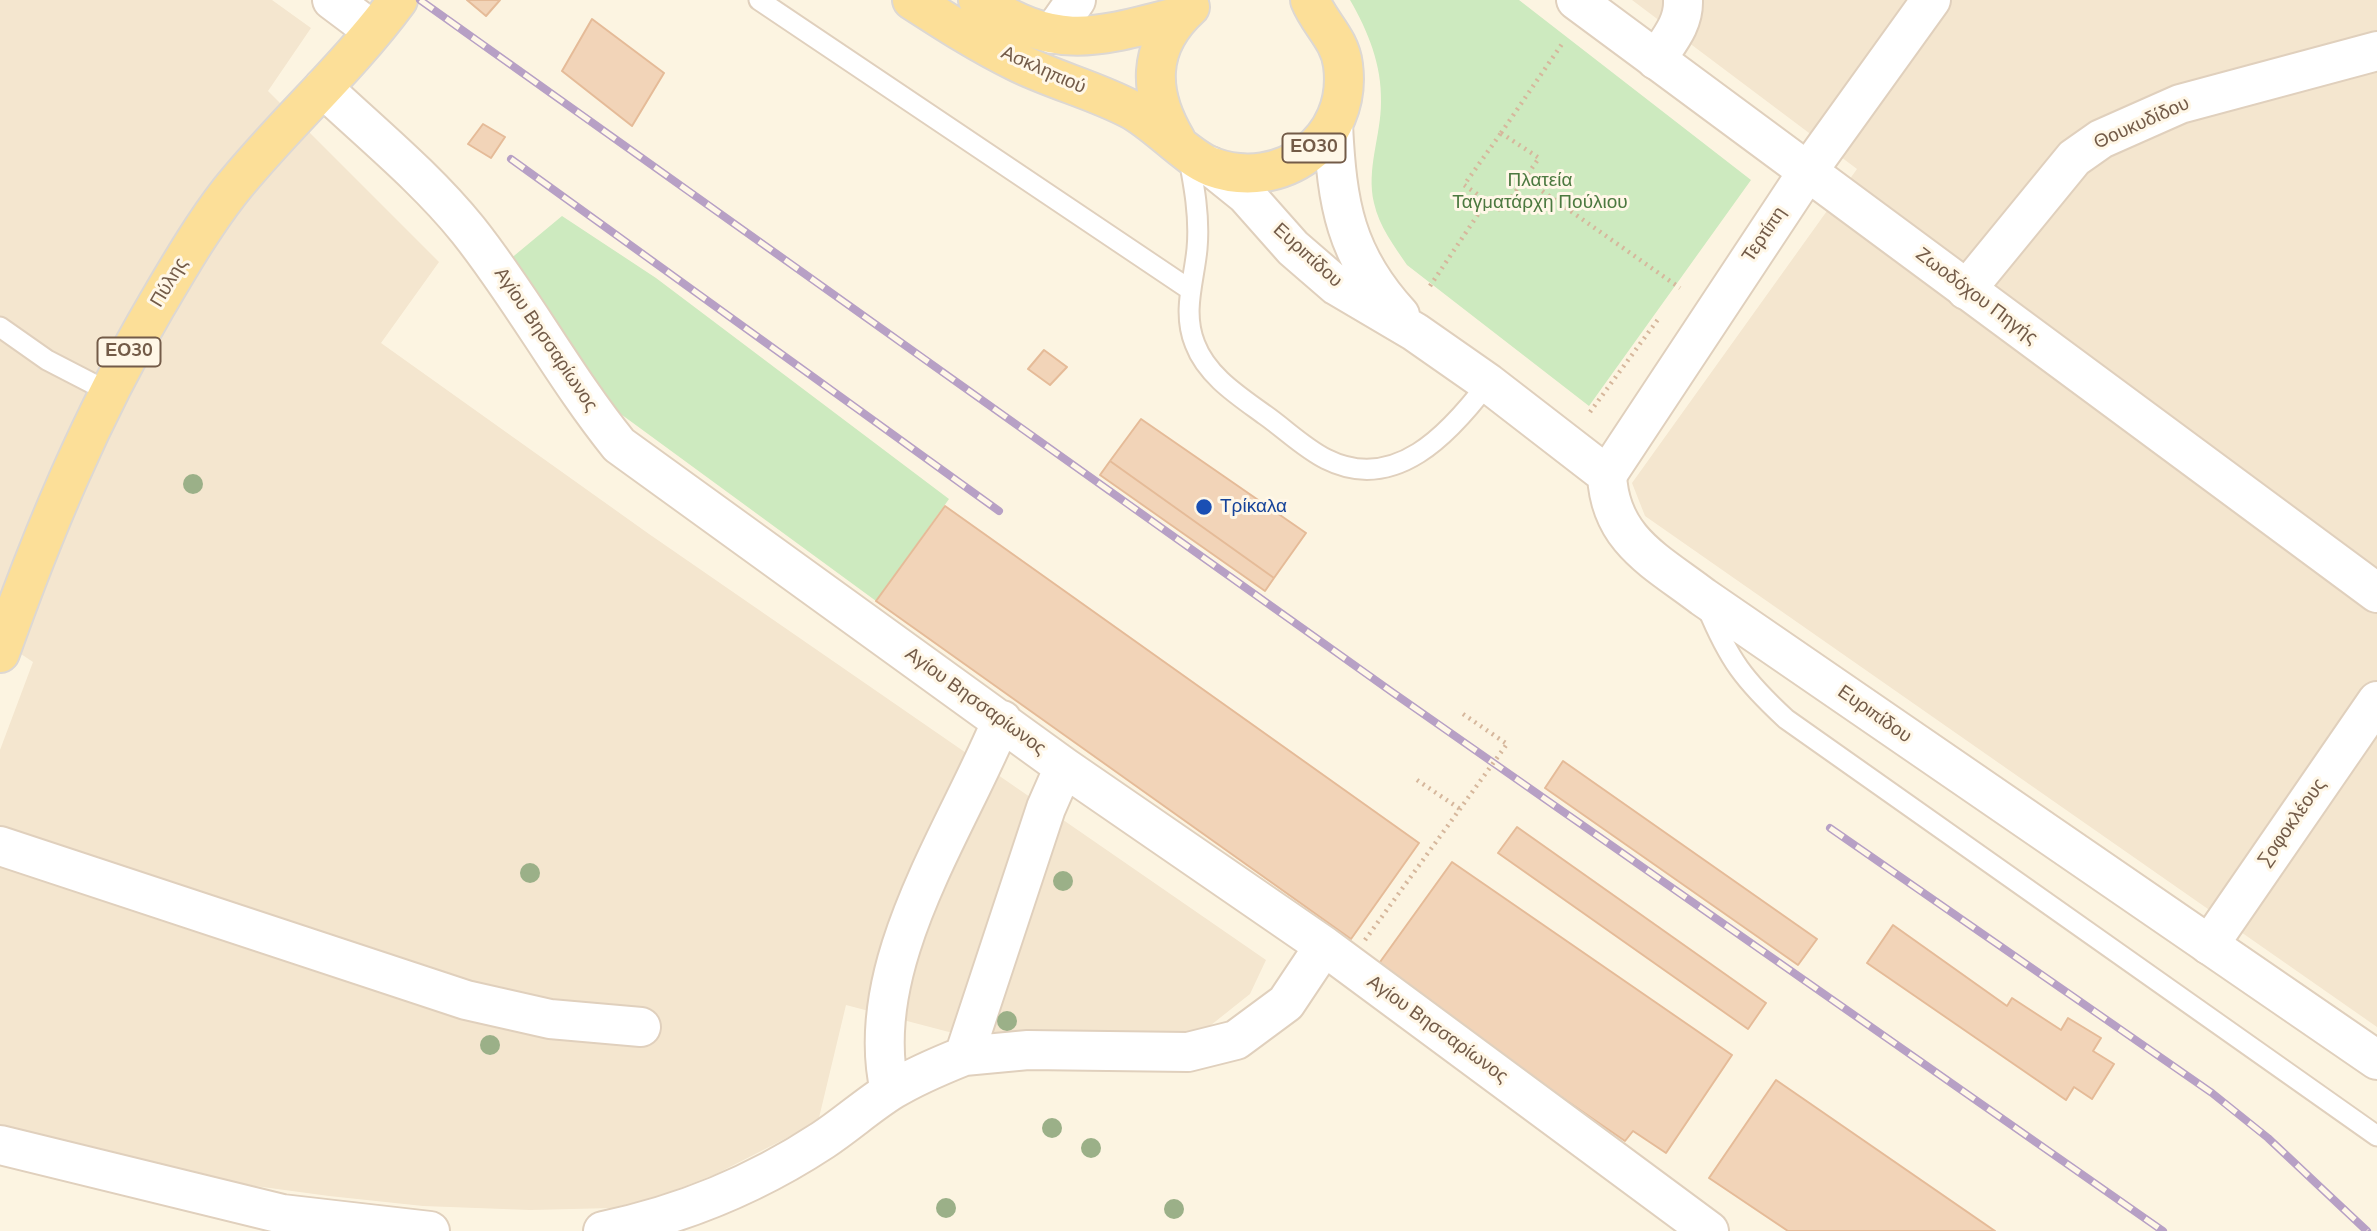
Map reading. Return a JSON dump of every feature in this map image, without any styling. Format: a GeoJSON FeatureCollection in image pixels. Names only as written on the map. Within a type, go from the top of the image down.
{"type":"FeatureCollection","features":[{"type":"Feature","properties":{"kind":"main road","name":"ΕΟ30"},"geometry":{"type":"LineString","coordinates":[[372,30],[398,0]]}},
{"type":"Feature","properties":{"kind":"main road","name":"Ασκληπιού"},"geometry":{"type":"LineString","coordinates":[[912,0],[1018,63],[1130,109],[1191,153],[1244,175],[1280,170],[1311,152],[1334,125],[1344,96],[1343,64],[1333,34],[1308,3]]}},
{"type":"Feature","properties":{"kind":"main road","name":"Ασκληπιού"},"geometry":{"type":"LineString","coordinates":[[978,0],[1019,22],[1052,34],[1077,38],[1114,34],[1193,4]]}},
{"type":"Feature","properties":{"kind":"main road","name":"Ασκληπιού"},"geometry":{"type":"LineString","coordinates":[[1191,153],[1162,117],[1155,91],[1156,65],[1164,39],[1193,4]]}},
{"type":"Feature","properties":{"kind":"main road","name":"Πύλης"},"geometry":{"type":"LineString","coordinates":[[0,653],[44,531],[107,391],[189,251],[231,190],[372,30]]}},
{"type":"Feature","properties":{"kind":"street"},"geometry":{"type":"LineString","coordinates":[[332,0],[372,30]]}},
{"type":"Feature","properties":{"kind":"street"},"geometry":{"type":"LineString","coordinates":[[1052,34],[1076,0]]}},
{"type":"Feature","properties":{"kind":"street"},"geometry":{"type":"LineString","coordinates":[[1656,60],[1680,24],[1684,0]]}},
{"type":"Feature","properties":{"kind":"street","name":"Τερτίπη"},"geometry":{"type":"LineString","coordinates":[[1607,474],[1808,171],[1931,0]]}},
{"type":"Feature","properties":{"kind":"street","name":"Ζωοδόχου Πηγής"},"geometry":{"type":"LineString","coordinates":[[1581,4],[2377,593]]}},
{"type":"Feature","properties":{"kind":"street","name":"Θουκυδίδου"},"geometry":{"type":"LineString","coordinates":[[1966,289],[2074,158],[2101,139],[2180,104],[2377,51]]}},
{"type":"Feature","properties":{"kind":"street","name":"Αγίου Βησσαρίωνος"},"geometry":{"type":"LineString","coordinates":[[323,88],[415,172],[466,228],[508,283],[590,410],[619,445],[1064,767],[1324,946],[1709,1231]]}},
{"type":"Feature","properties":{"kind":"street","name":"Ευριπίδου"},"geometry":{"type":"LineString","coordinates":[[1334,125],[1336,185],[1345,224],[1381,294],[1415,332]]}},
{"type":"Feature","properties":{"kind":"street","name":"Ευριπίδου"},"geometry":{"type":"LineString","coordinates":[[1191,153],[1246,195],[1293,248],[1337,286],[1415,332],[1488,383],[1607,474],[1608,498],[1625,534],[1633,544],[1703,597],[2377,1060]]}},
{"type":"Feature","properties":{"kind":"street","name":"Σοφοκλέους"},"geometry":{"type":"LineString","coordinates":[[2209,945],[2377,701]]}},
{"type":"Feature","properties":{"kind":"street"},"geometry":{"type":"LineString","coordinates":[[890,1091],[884,1065],[884,1017],[895,967],[932,869],[982,769],[1002,720]]}},
{"type":"Feature","properties":{"kind":"street"},"geometry":{"type":"LineString","coordinates":[[964,1056],[1046,808],[1064,767]]}},
{"type":"Feature","properties":{"kind":"street"},"geometry":{"type":"LineString","coordinates":[[0,846],[466,1000],[550,1019],[641,1027]]}},
{"type":"Feature","properties":{"kind":"street"},"geometry":{"type":"LineString","coordinates":[[603,1231],[666,1215],[725,1194],[822,1141],[890,1091],[927,1070],[964,1056],[1028,1050],[1188,1052],[1236,1040],[1286,1003],[1324,946]]}},
{"type":"Feature","properties":{"kind":"street"},"geometry":{"type":"LineString","coordinates":[[0,1146],[282,1214],[430,1231]]}},
{"type":"Feature","properties":{"kind":"lane"},"geometry":{"type":"LineString","coordinates":[[759,0],[1189,289]]}},
{"type":"Feature","properties":{"kind":"lane"},"geometry":{"type":"LineString","coordinates":[[1191,153],[1197,250],[1189,289],[1189,320],[1195,345],[1208,367],[1225,386],[1325,458],[1348,468],[1375,470],[1403,462],[1433,444],[1459,421],[1488,383]]}},
{"type":"Feature","properties":{"kind":"lane"},"geometry":{"type":"LineString","coordinates":[[0,327],[47,360],[107,391]]}},
{"type":"Feature","properties":{"kind":"lane"},"geometry":{"type":"LineString","coordinates":[[1703,597],[1726,652],[1752,687],[1786,719],[2377,1136]]}},
{"type":"Feature","properties":{"kind":"path"},"geometry":{"type":"LineString","coordinates":[[1501,133],[1539,158],[1502,211],[1464,186],[1501,133],[1581,4]]}},
{"type":"Feature","properties":{"kind":"path"},"geometry":{"type":"LineString","coordinates":[[1525,179],[1681,287],[1674,297]]}},
{"type":"Feature","properties":{"kind":"path"},"geometry":{"type":"LineString","coordinates":[[1423,296],[1487,201]]}},
{"type":"Feature","properties":{"kind":"path"},"geometry":{"type":"LineString","coordinates":[[1578,405],[1590,413],[1666,308]]}},
{"type":"Feature","properties":{"kind":"path"},"geometry":{"type":"LineString","coordinates":[[1365,940],[1507,744],[1462,714]]}},
{"type":"Feature","properties":{"kind":"path"},"geometry":{"type":"LineString","coordinates":[[1417,780],[1460,809]]}},
{"type":"Feature","properties":{"kind":"shaded area"},"geometry":{"type":"Polygon","coordinates":[[[0,0],[272,0],[311,28],[268,91],[439,262],[381,343],[649,534],[1266,960],[1250,994],[1211,1025],[1185,1035],[1032,1036],[949,1032],[846,1005],[818,1122],[716,1174],[660,1196],[613,1208],[530,1210],[423,1206],[255,1186],[134,1160],[0,1125],[0,750],[33,662],[0,640],[0,0]]]}},
{"type":"Feature","properties":{"kind":"shaded area"},"geometry":{"type":"Polygon","coordinates":[[[1632,0],[2377,0],[2377,1027],[1645,516],[1632,483],[1857,169],[1632,0]]]}},
{"type":"Feature","properties":{"kind":"green space","name":"Πλατεία Ταγματάρχη Πούλιου"},"geometry":{"type":"Polygon","coordinates":[[[1350,0],[1519,0],[1751,180],[1589,406],[1407,265],[1388,236],[1379,220],[1372,190],[1380,115],[1379,75],[1368,36],[1350,0]]]}},
{"type":"Feature","properties":{"kind":"green space"},"geometry":{"type":"Polygon","coordinates":[[[562,216],[656,278],[949,499],[876,601],[618,412],[603,396],[509,260],[562,216]]]}},
{"type":"Feature","properties":{"kind":"building"},"geometry":{"type":"Polygon","coordinates":[[[467,0],[500,0],[486,16],[467,0]]]}},
{"type":"Feature","properties":{"kind":"building"},"geometry":{"type":"Polygon","coordinates":[[[592,19],[664,73],[632,126],[562,71],[592,19]]]}},
{"type":"Feature","properties":{"kind":"building"},"geometry":{"type":"Polygon","coordinates":[[[483,124],[505,137],[491,158],[468,144],[483,124]]]}},
{"type":"Feature","properties":{"kind":"building"},"geometry":{"type":"Polygon","coordinates":[[[1044,350],[1067,367],[1050,385],[1028,369],[1044,350]]]}},
{"type":"Feature","properties":{"kind":"building"},"geometry":{"type":"Polygon","coordinates":[[[1141,419],[1306,533],[1274,578],[1110,461],[1141,419]]]}},
{"type":"Feature","properties":{"kind":"building"},"geometry":{"type":"Polygon","coordinates":[[[1110,461],[1274,578],[1265,591],[1100,475],[1110,461]]]}},
{"type":"Feature","properties":{"kind":"building"},"geometry":{"type":"Polygon","coordinates":[[[945,506],[1419,843],[1351,939],[876,601],[945,506]]]}},
{"type":"Feature","properties":{"kind":"building"},"geometry":{"type":"Polygon","coordinates":[[[1563,761],[1817,939],[1798,965],[1545,788],[1563,761]]]}},
{"type":"Feature","properties":{"kind":"building"},"geometry":{"type":"Polygon","coordinates":[[[1517,827],[1766,1003],[1748,1029],[1498,853],[1517,827]]]}},
{"type":"Feature","properties":{"kind":"building"},"geometry":{"type":"Polygon","coordinates":[[[1452,862],[1732,1055],[1666,1153],[1633,1131],[1625,1141],[1375,969],[1452,862]]]}},
{"type":"Feature","properties":{"kind":"building"},"geometry":{"type":"Polygon","coordinates":[[[1893,925],[2007,1006],[2012,998],[2061,1030],[2068,1018],[2101,1038],[2093,1051],[2114,1064],[2092,1099],[2074,1087],[2066,1100],[1867,963],[1893,925]]]}},
{"type":"Feature","properties":{"kind":"building"},"geometry":{"type":"Polygon","coordinates":[[[1776,1080],[1995,1231],[1788,1231],[1709,1178],[1776,1080]]]}},
{"type":"Feature","properties":{"kind":"railway"},"geometry":{"type":"LineString","coordinates":[[420,0],[1392,692],[2163,1231]]}},
{"type":"Feature","properties":{"kind":"railway"},"geometry":{"type":"LineString","coordinates":[[511,159],[999,511]]}},
{"type":"Feature","properties":{"kind":"railway"},"geometry":{"type":"LineString","coordinates":[[1830,828],[2212,1093],[2268,1138],[2367,1231]]}},
{"type":"Feature","properties":{"kind":"place","name":"Τρίκαλα"},"geometry":{"type":"Point","coordinates":[1204,507]}}]}
